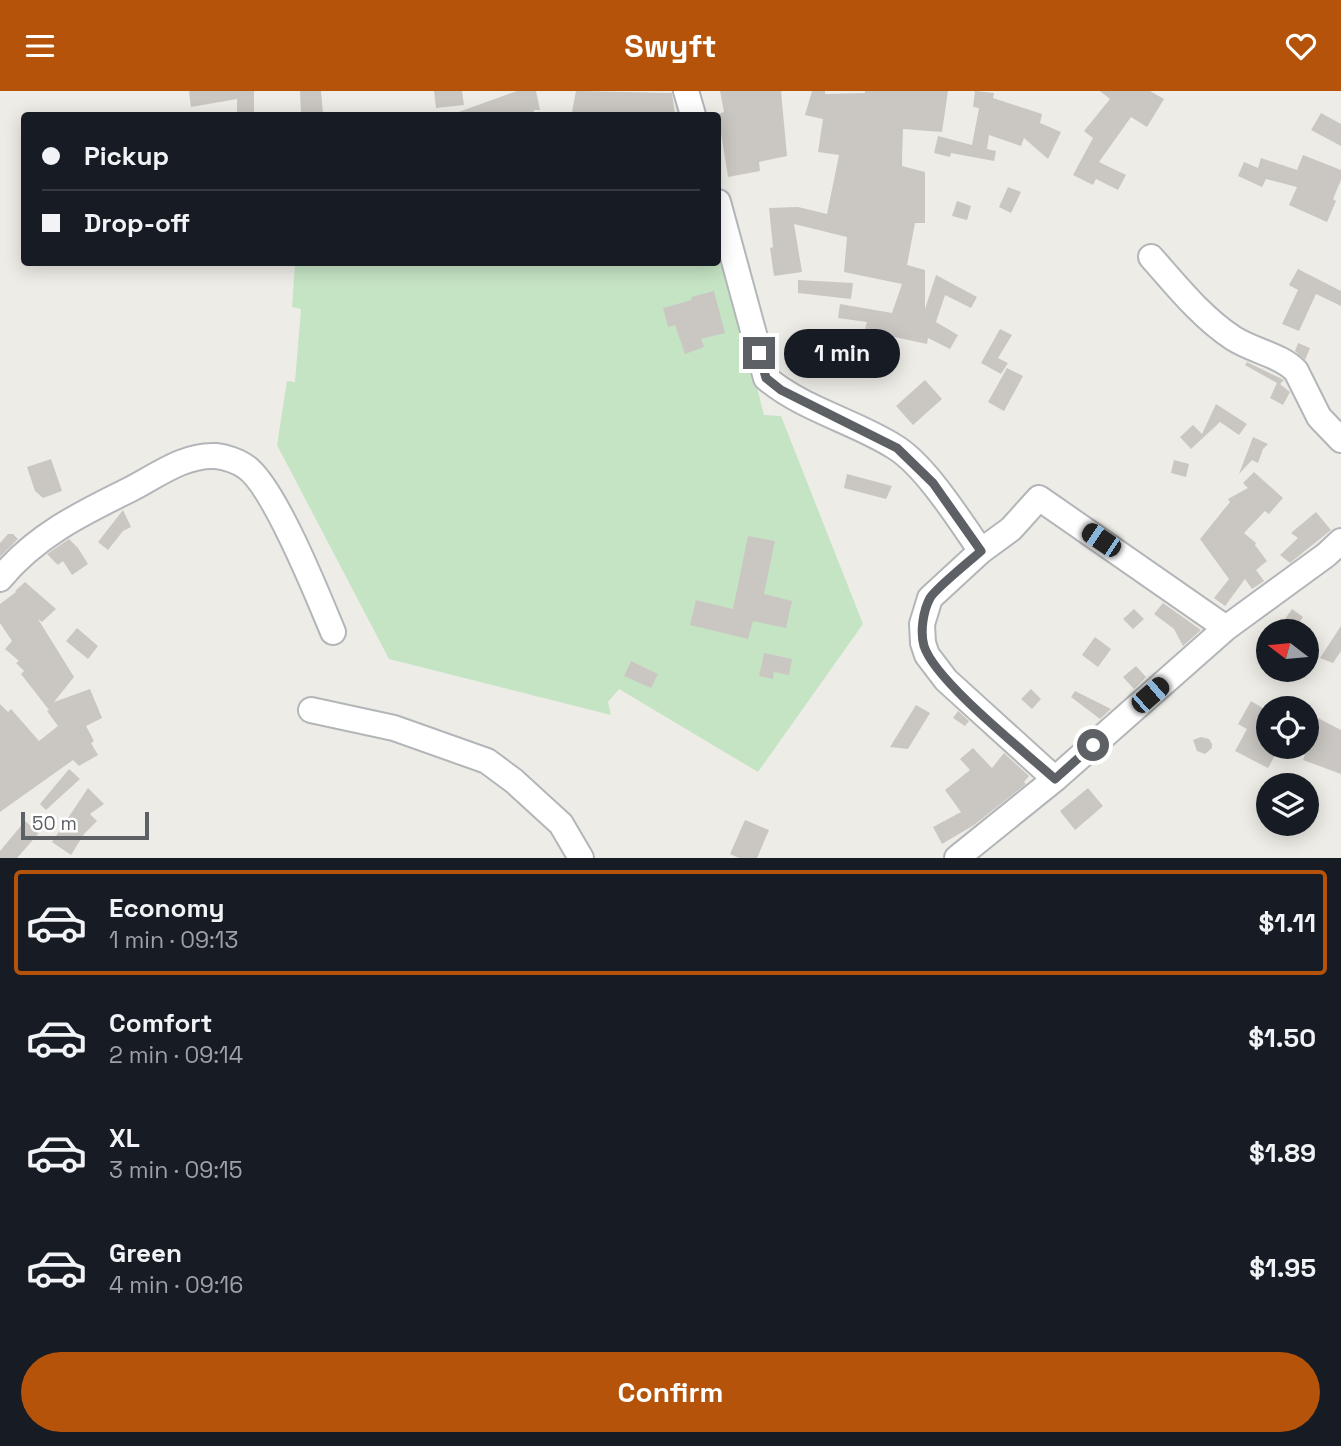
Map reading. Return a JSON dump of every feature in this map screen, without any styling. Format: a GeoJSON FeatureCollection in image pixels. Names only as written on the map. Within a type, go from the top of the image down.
{"type":"FeatureCollection","features":[{"type":"Feature","properties":{"kind":"street"},"geometry":{"type":"LineString","coordinates":[[686,91],[692,112]]}},
{"type":"Feature","properties":{"kind":"street"},"geometry":{"type":"LineString","coordinates":[[721,213],[766,378],[781,390],[809,405],[897,448],[933,483],[981,551]]}},
{"type":"Feature","properties":{"kind":"street"},"geometry":{"type":"LineString","coordinates":[[1151,257],[1213,324],[1250,348],[1290,365],[1296,371],[1319,417],[1341,440]]}},
{"type":"Feature","properties":{"kind":"street"},"geometry":{"type":"LineString","coordinates":[[0,579],[44,536],[75,516],[182,462],[214,456],[246,467],[265,487],[333,632]]}},
{"type":"Feature","properties":{"kind":"street"},"geometry":{"type":"LineString","coordinates":[[1055,779],[946,680],[923,643],[922,624],[930,598],[981,551],[1011,529],[1039,499],[1226,628]]}},
{"type":"Feature","properties":{"kind":"street"},"geometry":{"type":"LineString","coordinates":[[957,858],[1055,779],[1226,628],[1326,555],[1341,541]]}},
{"type":"Feature","properties":{"kind":"street"},"geometry":{"type":"LineString","coordinates":[[311,710],[394,728],[487,761],[561,824],[581,858]]}},
{"type":"Feature","properties":{"kind":"green space"},"geometry":{"type":"Polygon","coordinates":[[[721,248],[764,415],[781,416],[863,624],[758,772],[619,689],[608,702],[611,715],[389,659],[277,445],[287,381],[295,382],[301,309],[292,307],[295,266],[721,266],[721,248]]]}},
{"type":"Feature","properties":{"kind":"building"},"geometry":{"type":"Polygon","coordinates":[[[189,91],[254,91],[254,112],[237,112],[237,99],[191,107],[189,91]]]}},
{"type":"Feature","properties":{"kind":"building"},"geometry":{"type":"Polygon","coordinates":[[[300,91],[321,91],[323,112],[301,112],[300,91]]]}},
{"type":"Feature","properties":{"kind":"building"},"geometry":{"type":"Polygon","coordinates":[[[434,91],[462,91],[464,105],[436,108],[434,91]]]}},
{"type":"Feature","properties":{"kind":"building"},"geometry":{"type":"Polygon","coordinates":[[[517,91],[536,91],[540,110],[534,112],[459,112],[517,91]]]}},
{"type":"Feature","properties":{"kind":"building"},"geometry":{"type":"Polygon","coordinates":[[[576,91],[672,93],[675,112],[592,112],[572,112],[576,91]]]}},
{"type":"Feature","properties":{"kind":"building"},"geometry":{"type":"Polygon","coordinates":[[[720,91],[781,91],[787,156],[759,162],[760,171],[728,177],[721,133],[721,113],[724,112],[720,91]]]}},
{"type":"Feature","properties":{"kind":"building"},"geometry":{"type":"Polygon","coordinates":[[[812,91],[825,91],[825,94],[948,91],[942,132],[903,129],[902,166],[925,172],[925,223],[915,223],[907,265],[925,270],[925,309],[936,275],[977,297],[971,308],[945,295],[936,322],[958,335],[950,349],[928,338],[927,344],[876,333],[865,329],[867,322],[838,318],[840,304],[892,313],[902,284],[844,272],[847,237],[794,224],[802,272],[774,276],[769,208],[798,207],[827,214],[839,155],[818,152],[823,119],[805,115],[812,91]]]}},
{"type":"Feature","properties":{"kind":"building"},"geometry":{"type":"Polygon","coordinates":[[[975,91],[994,93],[993,98],[1042,114],[1040,123],[1061,132],[1048,159],[1024,138],[1021,146],[989,135],[987,149],[996,151],[994,161],[951,153],[950,157],[934,153],[938,136],[972,145],[979,108],[973,107],[975,91]]]}},
{"type":"Feature","properties":{"kind":"building"},"geometry":{"type":"Polygon","coordinates":[[[1100,91],[1150,91],[1164,99],[1147,127],[1131,117],[1099,162],[1126,175],[1118,190],[1096,179],[1093,185],[1073,175],[1093,138],[1084,131],[1110,99],[1100,91]]]}},
{"type":"Feature","properties":{"kind":"building"},"geometry":{"type":"Polygon","coordinates":[[[1321,113],[1341,124],[1341,146],[1311,130],[1321,113]]]}},
{"type":"Feature","properties":{"kind":"building"},"geometry":{"type":"Polygon","coordinates":[[[1303,155],[1341,170],[1341,180],[1333,199],[1336,201],[1327,222],[1289,205],[1297,187],[1266,179],[1262,187],[1238,176],[1244,162],[1258,168],[1261,158],[1297,170],[1303,155]]]}},
{"type":"Feature","properties":{"kind":"building"},"geometry":{"type":"Polygon","coordinates":[[[1008,187],[1021,192],[1011,213],[999,207],[1008,187]]]}},
{"type":"Feature","properties":{"kind":"building"},"geometry":{"type":"Polygon","coordinates":[[[957,201],[971,206],[967,220],[952,216],[957,201]]]}},
{"type":"Feature","properties":{"kind":"building"},"geometry":{"type":"Polygon","coordinates":[[[1298,269],[1341,291],[1341,306],[1316,294],[1299,331],[1282,324],[1298,290],[1289,285],[1298,269]]]}},
{"type":"Feature","properties":{"kind":"building"},"geometry":{"type":"Polygon","coordinates":[[[798,280],[853,283],[851,299],[798,293],[798,280]]]}},
{"type":"Feature","properties":{"kind":"building"},"geometry":{"type":"Polygon","coordinates":[[[714,291],[725,333],[701,339],[704,347],[685,354],[675,325],[668,327],[663,308],[714,291]]]}},
{"type":"Feature","properties":{"kind":"building"},"geometry":{"type":"Polygon","coordinates":[[[1000,329],[1012,335],[998,358],[1008,363],[1001,374],[981,363],[1000,329]]]}},
{"type":"Feature","properties":{"kind":"building"},"geometry":{"type":"Polygon","coordinates":[[[1298,343],[1310,348],[1305,360],[1295,351],[1298,343]]]}},
{"type":"Feature","properties":{"kind":"building"},"geometry":{"type":"Polygon","coordinates":[[[805,353],[824,355],[822,372],[803,370],[805,353]]]}},
{"type":"Feature","properties":{"kind":"building"},"geometry":{"type":"Polygon","coordinates":[[[863,360],[876,364],[872,378],[858,374],[863,360]]]}},
{"type":"Feature","properties":{"kind":"building"},"geometry":{"type":"Polygon","coordinates":[[[1247,362],[1284,380],[1280,384],[1290,392],[1283,405],[1270,398],[1277,383],[1245,365],[1247,362]]]}},
{"type":"Feature","properties":{"kind":"building"},"geometry":{"type":"Polygon","coordinates":[[[1007,368],[1023,376],[1004,411],[988,402],[1007,368]]]}},
{"type":"Feature","properties":{"kind":"building"},"geometry":{"type":"Polygon","coordinates":[[[925,380],[942,399],[913,425],[896,406],[925,380]]]}},
{"type":"Feature","properties":{"kind":"building"},"geometry":{"type":"Polygon","coordinates":[[[1216,404],[1247,424],[1239,435],[1220,422],[1191,449],[1180,437],[1193,425],[1202,434],[1216,404]]]}},
{"type":"Feature","properties":{"kind":"building"},"geometry":{"type":"Polygon","coordinates":[[[1253,437],[1268,444],[1258,463],[1252,460],[1239,474],[1253,437]]]}},
{"type":"Feature","properties":{"kind":"building"},"geometry":{"type":"Polygon","coordinates":[[[51,459],[62,491],[43,498],[35,491],[27,467],[51,459]]]}},
{"type":"Feature","properties":{"kind":"building"},"geometry":{"type":"Polygon","coordinates":[[[1174,460],[1189,464],[1186,477],[1171,473],[1174,460]]]}},
{"type":"Feature","properties":{"kind":"building"},"geometry":{"type":"Polygon","coordinates":[[[1254,472],[1283,498],[1269,514],[1265,511],[1244,533],[1256,543],[1267,561],[1256,570],[1264,581],[1252,589],[1245,579],[1225,606],[1214,598],[1229,579],[1200,539],[1230,502],[1228,499],[1248,488],[1243,483],[1254,472]]]}},
{"type":"Feature","properties":{"kind":"building"},"geometry":{"type":"Polygon","coordinates":[[[847,474],[892,486],[886,499],[844,488],[847,474]]]}},
{"type":"Feature","properties":{"kind":"building"},"geometry":{"type":"Polygon","coordinates":[[[123,510],[131,527],[123,531],[108,550],[98,542],[123,510]]]}},
{"type":"Feature","properties":{"kind":"building"},"geometry":{"type":"Polygon","coordinates":[[[1316,512],[1331,530],[1290,563],[1280,555],[1298,538],[1291,533],[1316,512]]]}},
{"type":"Feature","properties":{"kind":"building"},"geometry":{"type":"Polygon","coordinates":[[[8,534],[13,534],[18,539],[0,557],[0,543],[8,534]]]}},
{"type":"Feature","properties":{"kind":"building"},"geometry":{"type":"Polygon","coordinates":[[[748,536],[775,541],[764,594],[792,601],[786,628],[753,621],[748,639],[690,625],[696,600],[733,609],[748,536]]]}},
{"type":"Feature","properties":{"kind":"building"},"geometry":{"type":"Polygon","coordinates":[[[69,539],[88,564],[72,575],[63,561],[58,565],[47,554],[69,539]]]}},
{"type":"Feature","properties":{"kind":"building"},"geometry":{"type":"Polygon","coordinates":[[[25,582],[56,609],[42,622],[38,619],[74,677],[54,702],[90,689],[102,718],[86,726],[98,755],[79,766],[73,760],[0,812],[0,704],[8,712],[11,709],[39,741],[58,726],[21,674],[24,671],[16,663],[19,661],[5,649],[12,641],[0,623],[0,604],[25,582]]]}},
{"type":"Feature","properties":{"kind":"building"},"geometry":{"type":"Polygon","coordinates":[[[1163,603],[1201,630],[1183,646],[1174,629],[1154,614],[1163,603]]]}},
{"type":"Feature","properties":{"kind":"building"},"geometry":{"type":"Polygon","coordinates":[[[1134,609],[1144,619],[1133,629],[1123,619],[1134,609]]]}},
{"type":"Feature","properties":{"kind":"building"},"geometry":{"type":"Polygon","coordinates":[[[1292,609],[1303,617],[1302,619],[1285,619],[1292,609]]]}},
{"type":"Feature","properties":{"kind":"building"},"geometry":{"type":"Polygon","coordinates":[[[1341,626],[1341,651],[1333,663],[1320,658],[1341,626]]]}},
{"type":"Feature","properties":{"kind":"building"},"geometry":{"type":"Polygon","coordinates":[[[77,628],[98,646],[88,659],[66,641],[77,628]]]}},
{"type":"Feature","properties":{"kind":"building"},"geometry":{"type":"Polygon","coordinates":[[[1095,637],[1111,649],[1098,667],[1082,655],[1095,637]]]}},
{"type":"Feature","properties":{"kind":"building"},"geometry":{"type":"Polygon","coordinates":[[[764,653],[792,659],[789,675],[774,672],[773,679],[759,676],[764,653]]]}},
{"type":"Feature","properties":{"kind":"building"},"geometry":{"type":"Polygon","coordinates":[[[631,661],[658,674],[651,688],[624,676],[631,661]]]}},
{"type":"Feature","properties":{"kind":"building"},"geometry":{"type":"Polygon","coordinates":[[[1136,666],[1146,677],[1134,689],[1123,677],[1136,666]]]}},
{"type":"Feature","properties":{"kind":"building"},"geometry":{"type":"Polygon","coordinates":[[[1031,689],[1041,699],[1032,709],[1021,699],[1031,689]]]}},
{"type":"Feature","properties":{"kind":"building"},"geometry":{"type":"Polygon","coordinates":[[[1075,691],[1111,709],[1100,719],[1071,697],[1075,691]]]}},
{"type":"Feature","properties":{"kind":"building"},"geometry":{"type":"Polygon","coordinates":[[[1251,701],[1256,704],[1256,759],[1273,759],[1268,768],[1235,751],[1247,729],[1238,724],[1251,701]]]}},
{"type":"Feature","properties":{"kind":"building"},"geometry":{"type":"Polygon","coordinates":[[[916,705],[930,713],[908,749],[890,747],[916,705]]]}},
{"type":"Feature","properties":{"kind":"building"},"geometry":{"type":"Polygon","coordinates":[[[958,711],[969,721],[965,726],[953,718],[958,711]]]}},
{"type":"Feature","properties":{"kind":"building"},"geometry":{"type":"Polygon","coordinates":[[[1319,719],[1341,730],[1341,774],[1303,760],[1319,759],[1319,719]]]}},
{"type":"Feature","properties":{"kind":"building"},"geometry":{"type":"Polygon","coordinates":[[[1201,737],[1209,739],[1212,744],[1212,748],[1205,754],[1197,751],[1193,740],[1201,737]]]}},
{"type":"Feature","properties":{"kind":"building"},"geometry":{"type":"Polygon","coordinates":[[[973,748],[992,768],[1004,753],[1029,776],[1024,782],[1026,784],[974,825],[942,844],[933,827],[961,812],[945,790],[970,770],[960,759],[973,748]]]}},
{"type":"Feature","properties":{"kind":"building"},"geometry":{"type":"Polygon","coordinates":[[[69,769],[80,779],[46,810],[40,804],[69,769]]]}},
{"type":"Feature","properties":{"kind":"building"},"geometry":{"type":"Polygon","coordinates":[[[88,788],[104,804],[90,814],[97,821],[84,834],[71,855],[52,842],[88,788]]]}},
{"type":"Feature","properties":{"kind":"building"},"geometry":{"type":"Polygon","coordinates":[[[1088,788],[1103,806],[1075,830],[1060,811],[1088,788]]]}},
{"type":"Feature","properties":{"kind":"building"},"geometry":{"type":"Polygon","coordinates":[[[745,820],[769,830],[757,858],[739,858],[730,854],[745,820]]]}},
{"type":"Feature","properties":{"kind":"building"},"geometry":{"type":"Polygon","coordinates":[[[25,821],[39,833],[17,858],[0,858],[0,851],[25,821]]]}},
{"type":"Feature","properties":{"kind":"route"},"geometry":{"type":"LineString","coordinates":[[759,353],[766,378],[781,390],[897,448],[933,483],[981,551],[930,598],[922,624],[923,643],[928,655],[946,680],[1055,779],[1093,745]]}}]}
